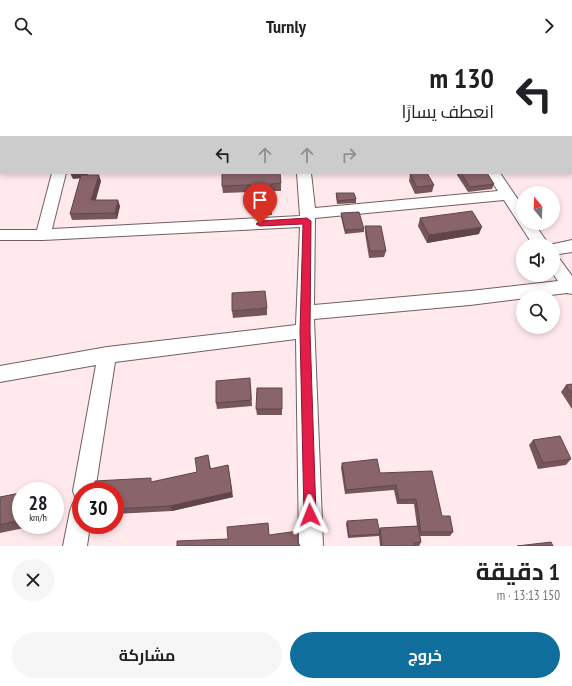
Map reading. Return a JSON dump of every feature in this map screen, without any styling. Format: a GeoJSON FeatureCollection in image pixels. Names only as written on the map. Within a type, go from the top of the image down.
{"type":"FeatureCollection","features":[{"type":"Feature","properties":{"kind":"street"},"geometry":{"type":"LineString","coordinates":[[43,235],[59,174]]}},
{"type":"Feature","properties":{"kind":"street"},"geometry":{"type":"LineString","coordinates":[[304,174],[307,218],[305,331],[311,546]]}},
{"type":"Feature","properties":{"kind":"street"},"geometry":{"type":"LineString","coordinates":[[494,174],[516,208]]}},
{"type":"Feature","properties":{"kind":"street"},"geometry":{"type":"LineString","coordinates":[[0,235],[43,235],[307,218],[507,195]]}},
{"type":"Feature","properties":{"kind":"street"},"geometry":{"type":"LineString","coordinates":[[560,248],[572,246]]}},
{"type":"Feature","properties":{"kind":"street"},"geometry":{"type":"LineString","coordinates":[[306,313],[571,287],[560,272]]}},
{"type":"Feature","properties":{"kind":"street"},"geometry":{"type":"LineString","coordinates":[[0,374],[108,355],[305,331]]}},
{"type":"Feature","properties":{"kind":"street"},"geometry":{"type":"LineString","coordinates":[[86,482],[108,355]]}},
{"type":"Feature","properties":{"kind":"street"},"geometry":{"type":"LineString","coordinates":[[75,546],[77,534]]}},
{"type":"Feature","properties":{"kind":"building"},"geometry":{"type":"Polygon","coordinates":[[[222,174],[280,174],[281,183],[271,184],[272,208],[251,209],[251,185],[222,186],[222,174]]]}},
{"type":"Feature","properties":{"kind":"building"},"geometry":{"type":"Polygon","coordinates":[[[410,174],[428,174],[434,185],[417,187],[410,174]]]}},
{"type":"Feature","properties":{"kind":"building"},"geometry":{"type":"Polygon","coordinates":[[[462,174],[488,174],[494,184],[470,187],[462,174]]]}},
{"type":"Feature","properties":{"kind":"building"},"geometry":{"type":"Polygon","coordinates":[[[81,175],[99,175],[91,200],[118,200],[115,213],[70,214],[81,175]]]}},
{"type":"Feature","properties":{"kind":"building"},"geometry":{"type":"Polygon","coordinates":[[[336,193],[354,193],[356,199],[338,201],[336,193]]]}},
{"type":"Feature","properties":{"kind":"building"},"geometry":{"type":"Polygon","coordinates":[[[472,211],[482,227],[429,235],[420,218],[472,211]]]}},
{"type":"Feature","properties":{"kind":"building"},"geometry":{"type":"Polygon","coordinates":[[[359,212],[364,229],[345,230],[341,213],[359,212]]]}},
{"type":"Feature","properties":{"kind":"building"},"geometry":{"type":"Polygon","coordinates":[[[365,226],[381,226],[386,251],[370,251],[365,226]]]}},
{"type":"Feature","properties":{"kind":"building"},"geometry":{"type":"Polygon","coordinates":[[[265,291],[267,308],[232,311],[232,293],[265,291]]]}},
{"type":"Feature","properties":{"kind":"building"},"geometry":{"type":"Polygon","coordinates":[[[250,378],[251,400],[216,403],[216,381],[250,378]]]}},
{"type":"Feature","properties":{"kind":"building"},"geometry":{"type":"Polygon","coordinates":[[[572,384],[572,395],[566,385],[572,384]]]}},
{"type":"Feature","properties":{"kind":"building"},"geometry":{"type":"Polygon","coordinates":[[[257,388],[282,388],[282,409],[256,409],[257,388]]]}},
{"type":"Feature","properties":{"kind":"building"},"geometry":{"type":"Polygon","coordinates":[[[560,436],[571,459],[543,463],[533,440],[560,436]]]}},
{"type":"Feature","properties":{"kind":"building"},"geometry":{"type":"Polygon","coordinates":[[[208,455],[210,469],[228,465],[232,492],[170,506],[124,509],[124,482],[95,482],[151,478],[151,482],[197,472],[195,458],[208,455]]]}},
{"type":"Feature","properties":{"kind":"building"},"geometry":{"type":"Polygon","coordinates":[[[377,459],[380,473],[432,471],[442,516],[450,516],[453,532],[421,532],[416,499],[399,500],[396,485],[346,490],[342,463],[377,459]]]}},
{"type":"Feature","properties":{"kind":"building"},"geometry":{"type":"Polygon","coordinates":[[[12,495],[12,522],[0,525],[0,497],[12,495]]]}},
{"type":"Feature","properties":{"kind":"building"},"geometry":{"type":"Polygon","coordinates":[[[377,519],[380,534],[349,536],[347,521],[377,519]]]}},
{"type":"Feature","properties":{"kind":"building"},"geometry":{"type":"Polygon","coordinates":[[[268,523],[269,535],[298,531],[298,542],[300,546],[177,546],[177,541],[228,539],[227,527],[268,523]]]}},
{"type":"Feature","properties":{"kind":"building"},"geometry":{"type":"Polygon","coordinates":[[[418,526],[421,542],[414,543],[415,546],[382,546],[380,528],[418,526]]]}},
{"type":"Feature","properties":{"kind":"building"},"geometry":{"type":"Polygon","coordinates":[[[551,542],[553,546],[517,546],[551,542]]]}},
{"type":"Feature","properties":{"kind":"route"},"geometry":{"type":"LineString","coordinates":[[260,224],[307,221],[305,331],[310,515]]}}]}
